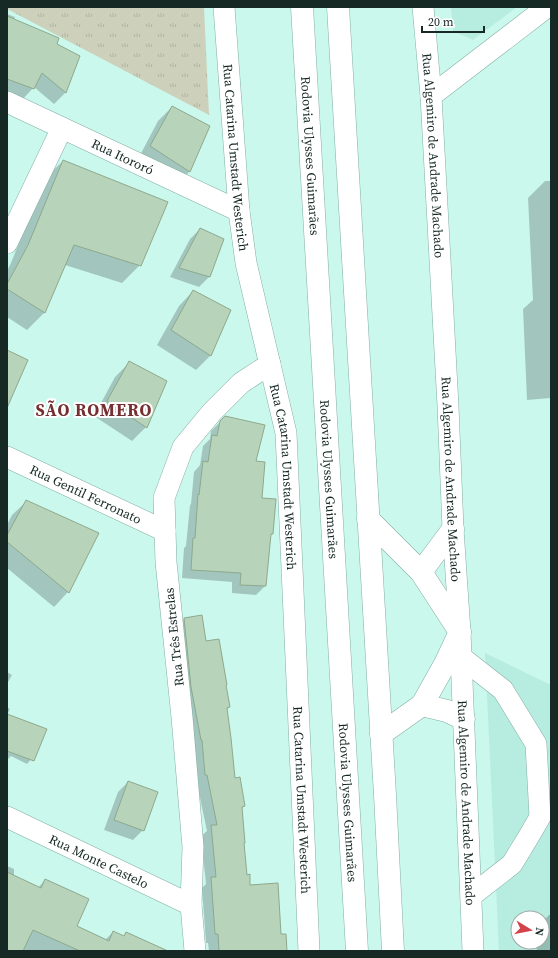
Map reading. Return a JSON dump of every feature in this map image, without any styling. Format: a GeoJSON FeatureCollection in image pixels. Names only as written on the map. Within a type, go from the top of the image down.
{"type":"FeatureCollection","features":[{"type":"Feature","properties":{"kind":"highway","name":"Rodovia Ulysses Guimarães"},"geometry":{"type":"LineString","coordinates":[[302,7],[357,951]]}},
{"type":"Feature","properties":{"kind":"highway"},"geometry":{"type":"LineString","coordinates":[[338,7],[393,951]]}},
{"type":"Feature","properties":{"kind":"highway"},"geometry":{"type":"LineString","coordinates":[[368,519],[422,572],[460,632],[445,664],[422,705],[381,734]]}},
{"type":"Feature","properties":{"kind":"highway"},"geometry":{"type":"LineString","coordinates":[[422,572],[453,529]]}},
{"type":"Feature","properties":{"kind":"highway"},"geometry":{"type":"LineString","coordinates":[[422,705],[447,711],[464,719]]}},
{"type":"Feature","properties":{"kind":"street","name":"Rua Catarina Umstadt Westerich"},"geometry":{"type":"LineString","coordinates":[[224,7],[238,211],[246,263],[286,433],[309,951]]}},
{"type":"Feature","properties":{"kind":"street","name":"Rua Algemiro de Andrade Machado"},"geometry":{"type":"LineString","coordinates":[[423,7],[431,96],[448,406],[453,529],[460,632],[472,896],[473,951]]}},
{"type":"Feature","properties":{"kind":"street"},"geometry":{"type":"LineString","coordinates":[[431,96],[547,7]]}},
{"type":"Feature","properties":{"kind":"street","name":"Rua Itororó"},"geometry":{"type":"LineString","coordinates":[[7,102],[238,211]]}},
{"type":"Feature","properties":{"kind":"street"},"geometry":{"type":"LineString","coordinates":[[7,243],[62,128]]}},
{"type":"Feature","properties":{"kind":"street","name":"Rua Três Estrelas"},"geometry":{"type":"LineString","coordinates":[[195,951],[191,905],[193,847],[182,717],[166,562],[164,498],[183,447],[212,412],[241,383],[270,364]]}},
{"type":"Feature","properties":{"kind":"street","name":"Rua Gentil Ferronato"},"geometry":{"type":"LineString","coordinates":[[7,457],[165,531]]}},
{"type":"Feature","properties":{"kind":"street"},"geometry":{"type":"LineString","coordinates":[[461,657],[503,690],[536,744],[540,817],[512,864],[472,896]]}},
{"type":"Feature","properties":{"kind":"street","name":"Rua Monte Castelo"},"geometry":{"type":"LineString","coordinates":[[7,817],[191,905]]}},
{"type":"Feature","properties":{"kind":"shaded area"},"geometry":{"type":"Polygon","coordinates":[[[451,7],[517,7],[473,40],[453,31],[451,7]]]}},
{"type":"Feature","properties":{"kind":"shaded area"},"geometry":{"type":"Polygon","coordinates":[[[485,653],[551,685],[551,951],[499,951],[485,653]]]}},
{"type":"Feature","properties":{"kind":"green space"},"geometry":{"type":"Polygon","coordinates":[[[7,7],[204,7],[209,115],[7,9],[7,7]]]}},
{"type":"Feature","properties":{"kind":"building"},"geometry":{"type":"Polygon","coordinates":[[[7,16],[59,38],[57,44],[80,56],[66,93],[42,73],[34,89],[7,79],[7,16]]]}},
{"type":"Feature","properties":{"kind":"building"},"geometry":{"type":"Polygon","coordinates":[[[172,106],[210,126],[190,172],[150,146],[172,106]]]}},
{"type":"Feature","properties":{"kind":"building"},"geometry":{"type":"Polygon","coordinates":[[[63,160],[168,202],[141,266],[74,245],[45,313],[7,289],[7,284],[28,245],[63,160]]]}},
{"type":"Feature","properties":{"kind":"building"},"geometry":{"type":"Polygon","coordinates":[[[200,228],[224,239],[210,277],[179,268],[200,228]]]}},
{"type":"Feature","properties":{"kind":"building"},"geometry":{"type":"Polygon","coordinates":[[[193,290],[231,310],[211,356],[171,330],[193,290]]]}},
{"type":"Feature","properties":{"kind":"building"},"geometry":{"type":"Polygon","coordinates":[[[7,350],[28,360],[7,408],[7,350]]]}},
{"type":"Feature","properties":{"kind":"building"},"geometry":{"type":"Polygon","coordinates":[[[129,361],[167,381],[147,428],[107,401],[129,361]]]}},
{"type":"Feature","properties":{"kind":"building"},"geometry":{"type":"Polygon","coordinates":[[[225,416],[265,425],[256,461],[265,462],[262,498],[276,499],[266,586],[240,585],[241,573],[191,570],[193,538],[195,538],[198,494],[199,495],[203,461],[208,462],[212,435],[217,436],[220,421],[225,416]]]}},
{"type":"Feature","properties":{"kind":"building"},"geometry":{"type":"Polygon","coordinates":[[[26,500],[99,533],[69,593],[7,542],[7,535],[26,500]]]}},
{"type":"Feature","properties":{"kind":"building"},"geometry":{"type":"Polygon","coordinates":[[[202,615],[206,641],[219,639],[227,685],[230,707],[227,708],[235,778],[240,777],[245,806],[242,807],[247,875],[250,874],[250,885],[278,883],[281,934],[286,934],[287,951],[219,951],[218,934],[215,934],[211,877],[216,877],[211,825],[217,825],[207,775],[205,775],[202,740],[191,687],[184,618],[202,615]]]}},
{"type":"Feature","properties":{"kind":"building"},"geometry":{"type":"Polygon","coordinates":[[[7,714],[47,729],[34,761],[7,751],[7,714]]]}},
{"type":"Feature","properties":{"kind":"building"},"geometry":{"type":"Polygon","coordinates":[[[128,781],[158,792],[144,831],[114,820],[128,781]]]}},
{"type":"Feature","properties":{"kind":"building"},"geometry":{"type":"Polygon","coordinates":[[[7,872],[41,888],[45,879],[89,899],[77,926],[109,941],[113,931],[124,936],[126,932],[168,951],[80,951],[33,930],[23,951],[7,951],[7,872]]]}},
{"type":"Feature","properties":{"kind":"district","name":"SÃO ROMERO"},"geometry":{"type":"Point","coordinates":[94,410]}}]}
